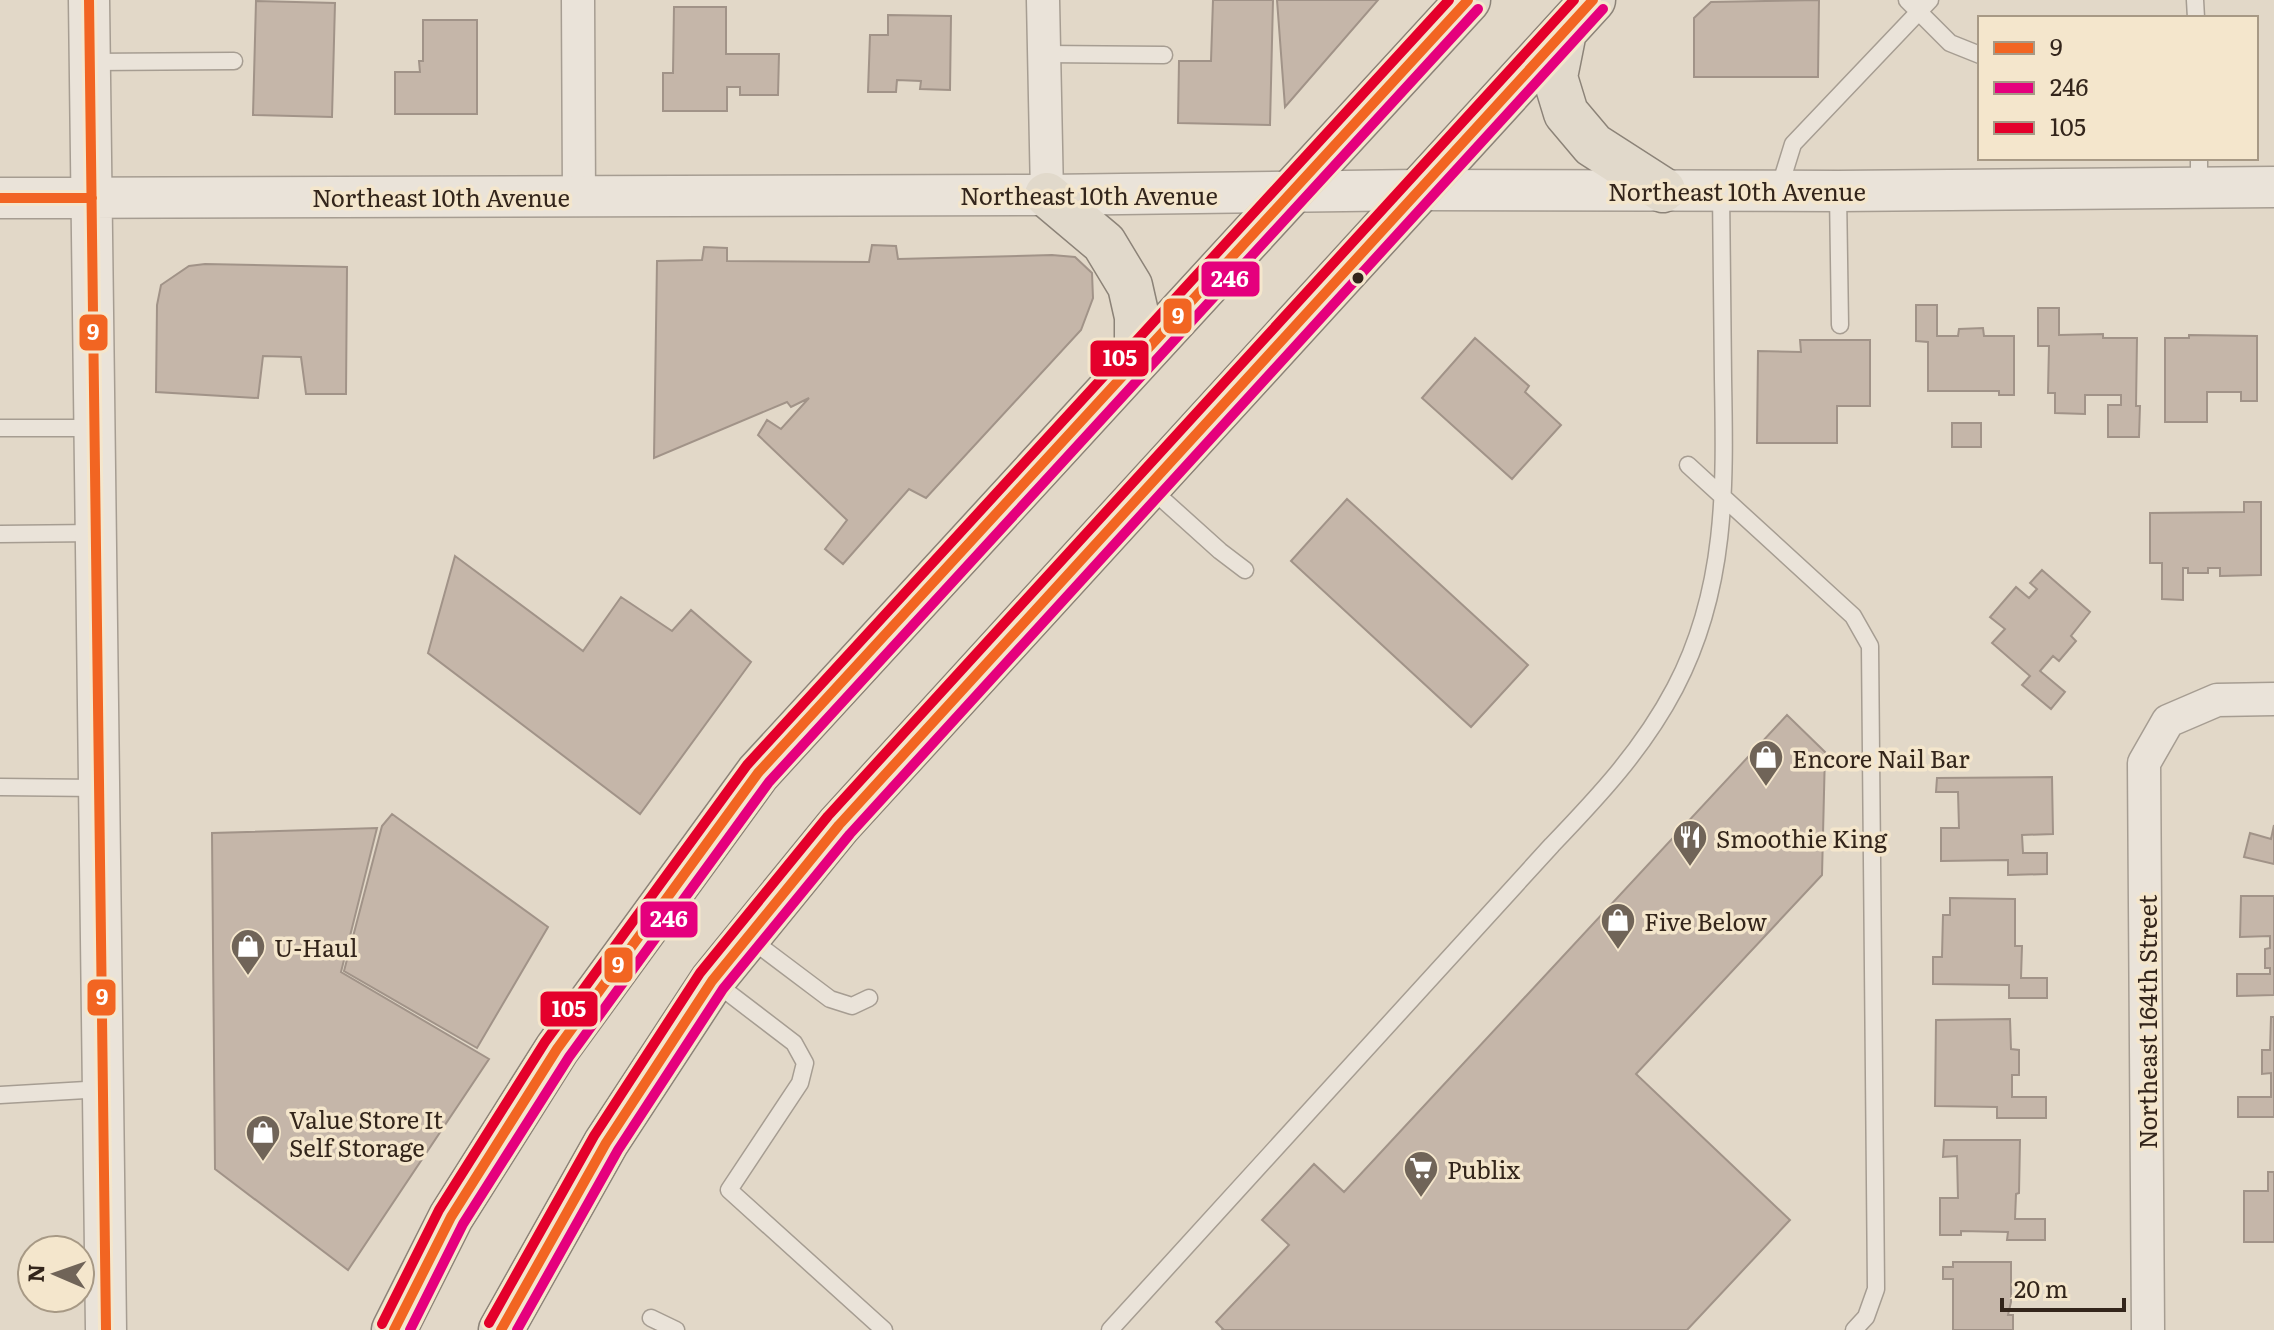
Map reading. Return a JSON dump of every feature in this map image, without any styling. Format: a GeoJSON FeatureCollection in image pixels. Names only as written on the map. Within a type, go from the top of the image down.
{"type":"FeatureCollection","features":[{"type":"Feature","properties":{"kind":"main road"},"geometry":{"type":"LineString","coordinates":[[394,1330],[451,1217],[557,1049],[758,773],[1468,0]]}},
{"type":"Feature","properties":{"kind":"main road"},"geometry":{"type":"LineString","coordinates":[[501,1330],[606,1143],[712,981],[747,936],[839,825],[1593,0]]}},
{"type":"Feature","properties":{"kind":"main road"},"geometry":{"type":"LineString","coordinates":[[1564,32],[1555,77],[1566,113],[1593,145],[1663,190]]}},
{"type":"Feature","properties":{"kind":"main road"},"geometry":{"type":"LineString","coordinates":[[1047,195],[1104,243],[1130,286],[1137,317],[1137,360]]}},
{"type":"Feature","properties":{"kind":"street"},"geometry":{"type":"LineString","coordinates":[[89,0],[106,1330]]}},
{"type":"Feature","properties":{"kind":"street"},"geometry":{"type":"LineString","coordinates":[[578,0],[579,196]]}},
{"type":"Feature","properties":{"kind":"street"},"geometry":{"type":"LineString","coordinates":[[1043,0],[1047,195]]}},
{"type":"Feature","properties":{"kind":"street","name":"Northeast 10th Avenue"},"geometry":{"type":"LineString","coordinates":[[0,198],[1047,195],[1418,190],[1838,191],[2199,173],[2274,187]]}},
{"type":"Feature","properties":{"kind":"street","name":"Northeast 164th Street"},"geometry":{"type":"LineString","coordinates":[[2148,1330],[2144,763],[2168,721],[2217,700],[2274,699]]}},
{"type":"Feature","properties":{"kind":"lane"},"geometry":{"type":"LineString","coordinates":[[1779,191],[1793,144],[1919,4],[1950,43],[1978,54]]}},
{"type":"Feature","properties":{"kind":"lane"},"geometry":{"type":"LineString","coordinates":[[1044,54],[1164,55]]}},
{"type":"Feature","properties":{"kind":"lane"},"geometry":{"type":"LineString","coordinates":[[90,62],[234,61]]}},
{"type":"Feature","properties":{"kind":"lane"},"geometry":{"type":"LineString","coordinates":[[1110,1330],[1607,788],[1643,741],[1675,688],[1699,634],[1713,585],[1720,543],[1723,497],[1721,190]]}},
{"type":"Feature","properties":{"kind":"lane"},"geometry":{"type":"LineString","coordinates":[[1838,191],[1840,325]]}},
{"type":"Feature","properties":{"kind":"lane"},"geometry":{"type":"LineString","coordinates":[[0,428],[95,428]]}},
{"type":"Feature","properties":{"kind":"lane"},"geometry":{"type":"LineString","coordinates":[[1688,465],[1853,616],[1870,646],[1876,1289],[1866,1317],[1854,1330]]}},
{"type":"Feature","properties":{"kind":"lane"},"geometry":{"type":"LineString","coordinates":[[1148,486],[1245,570]]}},
{"type":"Feature","properties":{"kind":"lane"},"geometry":{"type":"LineString","coordinates":[[0,534],[96,533]]}},
{"type":"Feature","properties":{"kind":"lane"},"geometry":{"type":"LineString","coordinates":[[0,787],[99,788]]}},
{"type":"Feature","properties":{"kind":"lane"},"geometry":{"type":"LineString","coordinates":[[747,936],[830,999],[852,1006],[869,998]]}},
{"type":"Feature","properties":{"kind":"lane"},"geometry":{"type":"LineString","coordinates":[[712,981],[794,1043],[805,1063],[800,1083],[729,1190],[884,1330]]}},
{"type":"Feature","properties":{"kind":"lane"},"geometry":{"type":"LineString","coordinates":[[0,1095],[103,1089]]}},
{"type":"Feature","properties":{"kind":"lane"},"geometry":{"type":"LineString","coordinates":[[651,1318],[676,1330]]}},
{"type":"Feature","properties":{"kind":"building"},"geometry":{"type":"Polygon","coordinates":[[[1213,0],[1273,0],[1270,125],[1178,123],[1179,61],[1211,61],[1213,0]]]}},
{"type":"Feature","properties":{"kind":"building"},"geometry":{"type":"Polygon","coordinates":[[[1277,0],[1378,0],[1285,107],[1277,0]]]}},
{"type":"Feature","properties":{"kind":"building"},"geometry":{"type":"Polygon","coordinates":[[[1819,0],[1818,77],[1694,77],[1694,18],[1711,2],[1819,0]]]}},
{"type":"Feature","properties":{"kind":"building"},"geometry":{"type":"Polygon","coordinates":[[[256,1],[335,3],[332,117],[253,115],[256,1]]]}},
{"type":"Feature","properties":{"kind":"building"},"geometry":{"type":"Polygon","coordinates":[[[674,7],[726,7],[726,54],[779,54],[778,95],[740,95],[740,87],[727,87],[727,111],[663,111],[663,73],[673,73],[674,7]]]}},
{"type":"Feature","properties":{"kind":"building"},"geometry":{"type":"Polygon","coordinates":[[[888,15],[951,16],[950,90],[920,89],[921,81],[897,80],[896,92],[868,92],[870,35],[888,35],[888,15]]]}},
{"type":"Feature","properties":{"kind":"building"},"geometry":{"type":"Polygon","coordinates":[[[423,20],[477,20],[477,114],[395,114],[395,72],[420,72],[423,20]]]}},
{"type":"Feature","properties":{"kind":"building"},"geometry":{"type":"Polygon","coordinates":[[[872,245],[896,246],[898,259],[1075,257],[1092,273],[1093,298],[1081,330],[926,498],[909,489],[843,564],[825,549],[847,520],[758,435],[767,420],[781,429],[809,398],[791,407],[787,402],[654,458],[657,261],[702,260],[704,247],[727,248],[727,261],[869,262],[872,245]]]}},
{"type":"Feature","properties":{"kind":"building"},"geometry":{"type":"Polygon","coordinates":[[[189,266],[347,267],[346,394],[306,394],[301,357],[263,356],[258,398],[156,392],[157,305],[161,285],[189,266]]]}},
{"type":"Feature","properties":{"kind":"building"},"geometry":{"type":"Polygon","coordinates":[[[1916,305],[1937,305],[1937,336],[1958,336],[1959,329],[1983,328],[1984,336],[2014,336],[2014,395],[1999,395],[1999,391],[1928,391],[1928,342],[1916,341],[1916,305]]]}},
{"type":"Feature","properties":{"kind":"building"},"geometry":{"type":"Polygon","coordinates":[[[2038,308],[2059,308],[2059,335],[2103,334],[2103,338],[2137,338],[2139,437],[2108,437],[2108,405],[2121,405],[2121,395],[2085,395],[2085,414],[2055,413],[2055,393],[2048,393],[2049,346],[2038,346],[2038,308]]]}},
{"type":"Feature","properties":{"kind":"building"},"geometry":{"type":"Polygon","coordinates":[[[2189,335],[2257,336],[2257,401],[2241,401],[2241,392],[2207,392],[2207,422],[2165,422],[2165,338],[2189,338],[2189,335]]]}},
{"type":"Feature","properties":{"kind":"building"},"geometry":{"type":"Polygon","coordinates":[[[1475,338],[1529,386],[1525,392],[1561,425],[1512,479],[1422,398],[1475,338]]]}},
{"type":"Feature","properties":{"kind":"building"},"geometry":{"type":"Polygon","coordinates":[[[1800,340],[1870,340],[1870,406],[1837,406],[1837,443],[1757,443],[1758,351],[1801,352],[1800,340]]]}},
{"type":"Feature","properties":{"kind":"building"},"geometry":{"type":"Polygon","coordinates":[[[1952,423],[1981,423],[1981,447],[1952,447],[1952,423]]]}},
{"type":"Feature","properties":{"kind":"building"},"geometry":{"type":"Polygon","coordinates":[[[1347,499],[1528,665],[1471,727],[1291,561],[1347,499]]]}},
{"type":"Feature","properties":{"kind":"building"},"geometry":{"type":"Polygon","coordinates":[[[2244,502],[2261,502],[2261,575],[2220,576],[2220,568],[2208,568],[2208,573],[2188,573],[2188,568],[2183,568],[2183,600],[2162,599],[2162,563],[2150,563],[2150,513],[2244,512],[2244,502]]]}},
{"type":"Feature","properties":{"kind":"building"},"geometry":{"type":"Polygon","coordinates":[[[455,556],[583,651],[621,597],[672,631],[691,610],[751,662],[640,814],[428,653],[455,556]]]}},
{"type":"Feature","properties":{"kind":"building"},"geometry":{"type":"Polygon","coordinates":[[[2042,570],[2090,612],[2071,636],[2076,641],[2059,661],[2053,656],[2040,671],[2065,692],[2051,709],[2022,685],[2030,676],[1992,643],[2005,629],[1990,617],[2016,587],[2029,598],[2037,589],[2030,583],[2042,570]]]}},
{"type":"Feature","properties":{"kind":"building"},"geometry":{"type":"Polygon","coordinates":[[[1787,715],[1825,752],[1822,875],[1636,1074],[1790,1220],[1687,1330],[1222,1330],[1216,1322],[1289,1245],[1262,1220],[1314,1164],[1344,1192],[1787,715]]]}},
{"type":"Feature","properties":{"kind":"building"},"geometry":{"type":"Polygon","coordinates":[[[2052,777],[2053,834],[2022,835],[2023,853],[2047,853],[2047,874],[2008,875],[2008,860],[1941,861],[1941,828],[1959,828],[1958,792],[1936,792],[1937,778],[2052,777]]]}},
{"type":"Feature","properties":{"kind":"building"},"geometry":{"type":"Polygon","coordinates":[[[392,814],[548,927],[477,1048],[344,971],[382,826],[392,814]]]}},
{"type":"Feature","properties":{"kind":"building"},"geometry":{"type":"Polygon","coordinates":[[[2274,825],[2274,864],[2244,857],[2250,833],[2271,839],[2274,825]]]}},
{"type":"Feature","properties":{"kind":"building"},"geometry":{"type":"Polygon","coordinates":[[[377,828],[341,972],[489,1059],[348,1270],[215,1169],[212,833],[377,828]]]}},
{"type":"Feature","properties":{"kind":"building"},"geometry":{"type":"Polygon","coordinates":[[[2241,896],[2274,896],[2274,995],[2237,996],[2237,974],[2270,974],[2270,968],[2265,968],[2265,949],[2270,948],[2270,936],[2240,937],[2241,896]]]}},
{"type":"Feature","properties":{"kind":"building"},"geometry":{"type":"Polygon","coordinates":[[[1950,898],[2015,899],[2015,946],[2022,946],[2021,978],[2047,978],[2047,998],[2009,998],[2009,985],[1933,984],[1933,957],[1942,957],[1943,915],[1950,915],[1950,898]]]}},
{"type":"Feature","properties":{"kind":"building"},"geometry":{"type":"Polygon","coordinates":[[[2271,1017],[2274,1017],[2274,1117],[2238,1117],[2238,1097],[2271,1097],[2271,1073],[2262,1074],[2262,1050],[2270,1050],[2271,1017]]]}},
{"type":"Feature","properties":{"kind":"building"},"geometry":{"type":"Polygon","coordinates":[[[2010,1019],[2011,1049],[2019,1050],[2019,1075],[2012,1075],[2012,1097],[2046,1097],[2046,1118],[1997,1118],[1997,1107],[1935,1106],[1936,1020],[2010,1019]]]}},
{"type":"Feature","properties":{"kind":"building"},"geometry":{"type":"Polygon","coordinates":[[[1944,1140],[2020,1140],[2015,1219],[2045,1219],[2045,1240],[2007,1240],[2008,1232],[1961,1231],[1961,1235],[1940,1235],[1940,1198],[1958,1198],[1957,1156],[1943,1157],[1944,1140]]]}},
{"type":"Feature","properties":{"kind":"building"},"geometry":{"type":"Polygon","coordinates":[[[2268,1172],[2274,1172],[2274,1242],[2244,1242],[2244,1191],[2268,1191],[2268,1172]]]}},
{"type":"Feature","properties":{"kind":"building"},"geometry":{"type":"Polygon","coordinates":[[[1953,1262],[2011,1262],[2008,1315],[2013,1315],[2013,1330],[1953,1330],[1953,1279],[1943,1279],[1943,1267],[1953,1267],[1953,1262]]]}},
{"type":"Feature","properties":{"kind":"transit line","name":"9"},"geometry":{"type":"LineString","coordinates":[[89,0],[106,1330]]}},
{"type":"Feature","properties":{"kind":"transit line","name":"105"},"geometry":{"type":"LineString","coordinates":[[382,1324],[439,1210],[545,1042],[747,765],[1449,0]]}},
{"type":"Feature","properties":{"kind":"transit line","name":"9"},"geometry":{"type":"LineString","coordinates":[[394,1330],[451,1217],[557,1049],[758,773],[1468,0]]}},
{"type":"Feature","properties":{"kind":"transit line","name":"105"},"geometry":{"type":"LineString","coordinates":[[489,1323],[594,1136],[700,973],[828,816],[1574,0]]}},
{"type":"Feature","properties":{"kind":"transit line","name":"9"},"geometry":{"type":"LineString","coordinates":[[501,1330],[606,1143],[712,981],[839,825],[1593,0]]}},
{"type":"Feature","properties":{"kind":"transit line","name":"246"},"geometry":{"type":"LineString","coordinates":[[410,1330],[463,1224],[569,1057],[769,782],[1478,9]]}},
{"type":"Feature","properties":{"kind":"transit line","name":"246"},"geometry":{"type":"LineString","coordinates":[[517,1330],[618,1150],[723,989],[850,834],[1603,9]]}},
{"type":"Feature","properties":{"kind":"transit line","name":"9"},"geometry":{"type":"LineString","coordinates":[[0,198],[92,198]]}},
{"type":"Feature","properties":{"kind":"place","name":"Encore Nail Bar"},"geometry":{"type":"Point","coordinates":[1766,788]}},
{"type":"Feature","properties":{"kind":"place","name":"Smoothie King"},"geometry":{"type":"Point","coordinates":[1690,868]}},
{"type":"Feature","properties":{"kind":"place","name":"Five Below"},"geometry":{"type":"Point","coordinates":[1618,951]}},
{"type":"Feature","properties":{"kind":"place","name":"U-Haul"},"geometry":{"type":"Point","coordinates":[248,977]}},
{"type":"Feature","properties":{"kind":"place","name":"Value Store It Self Storage"},"geometry":{"type":"Point","coordinates":[263,1163]}},
{"type":"Feature","properties":{"kind":"place","name":"Publix"},"geometry":{"type":"Point","coordinates":[1421,1199]}}]}
